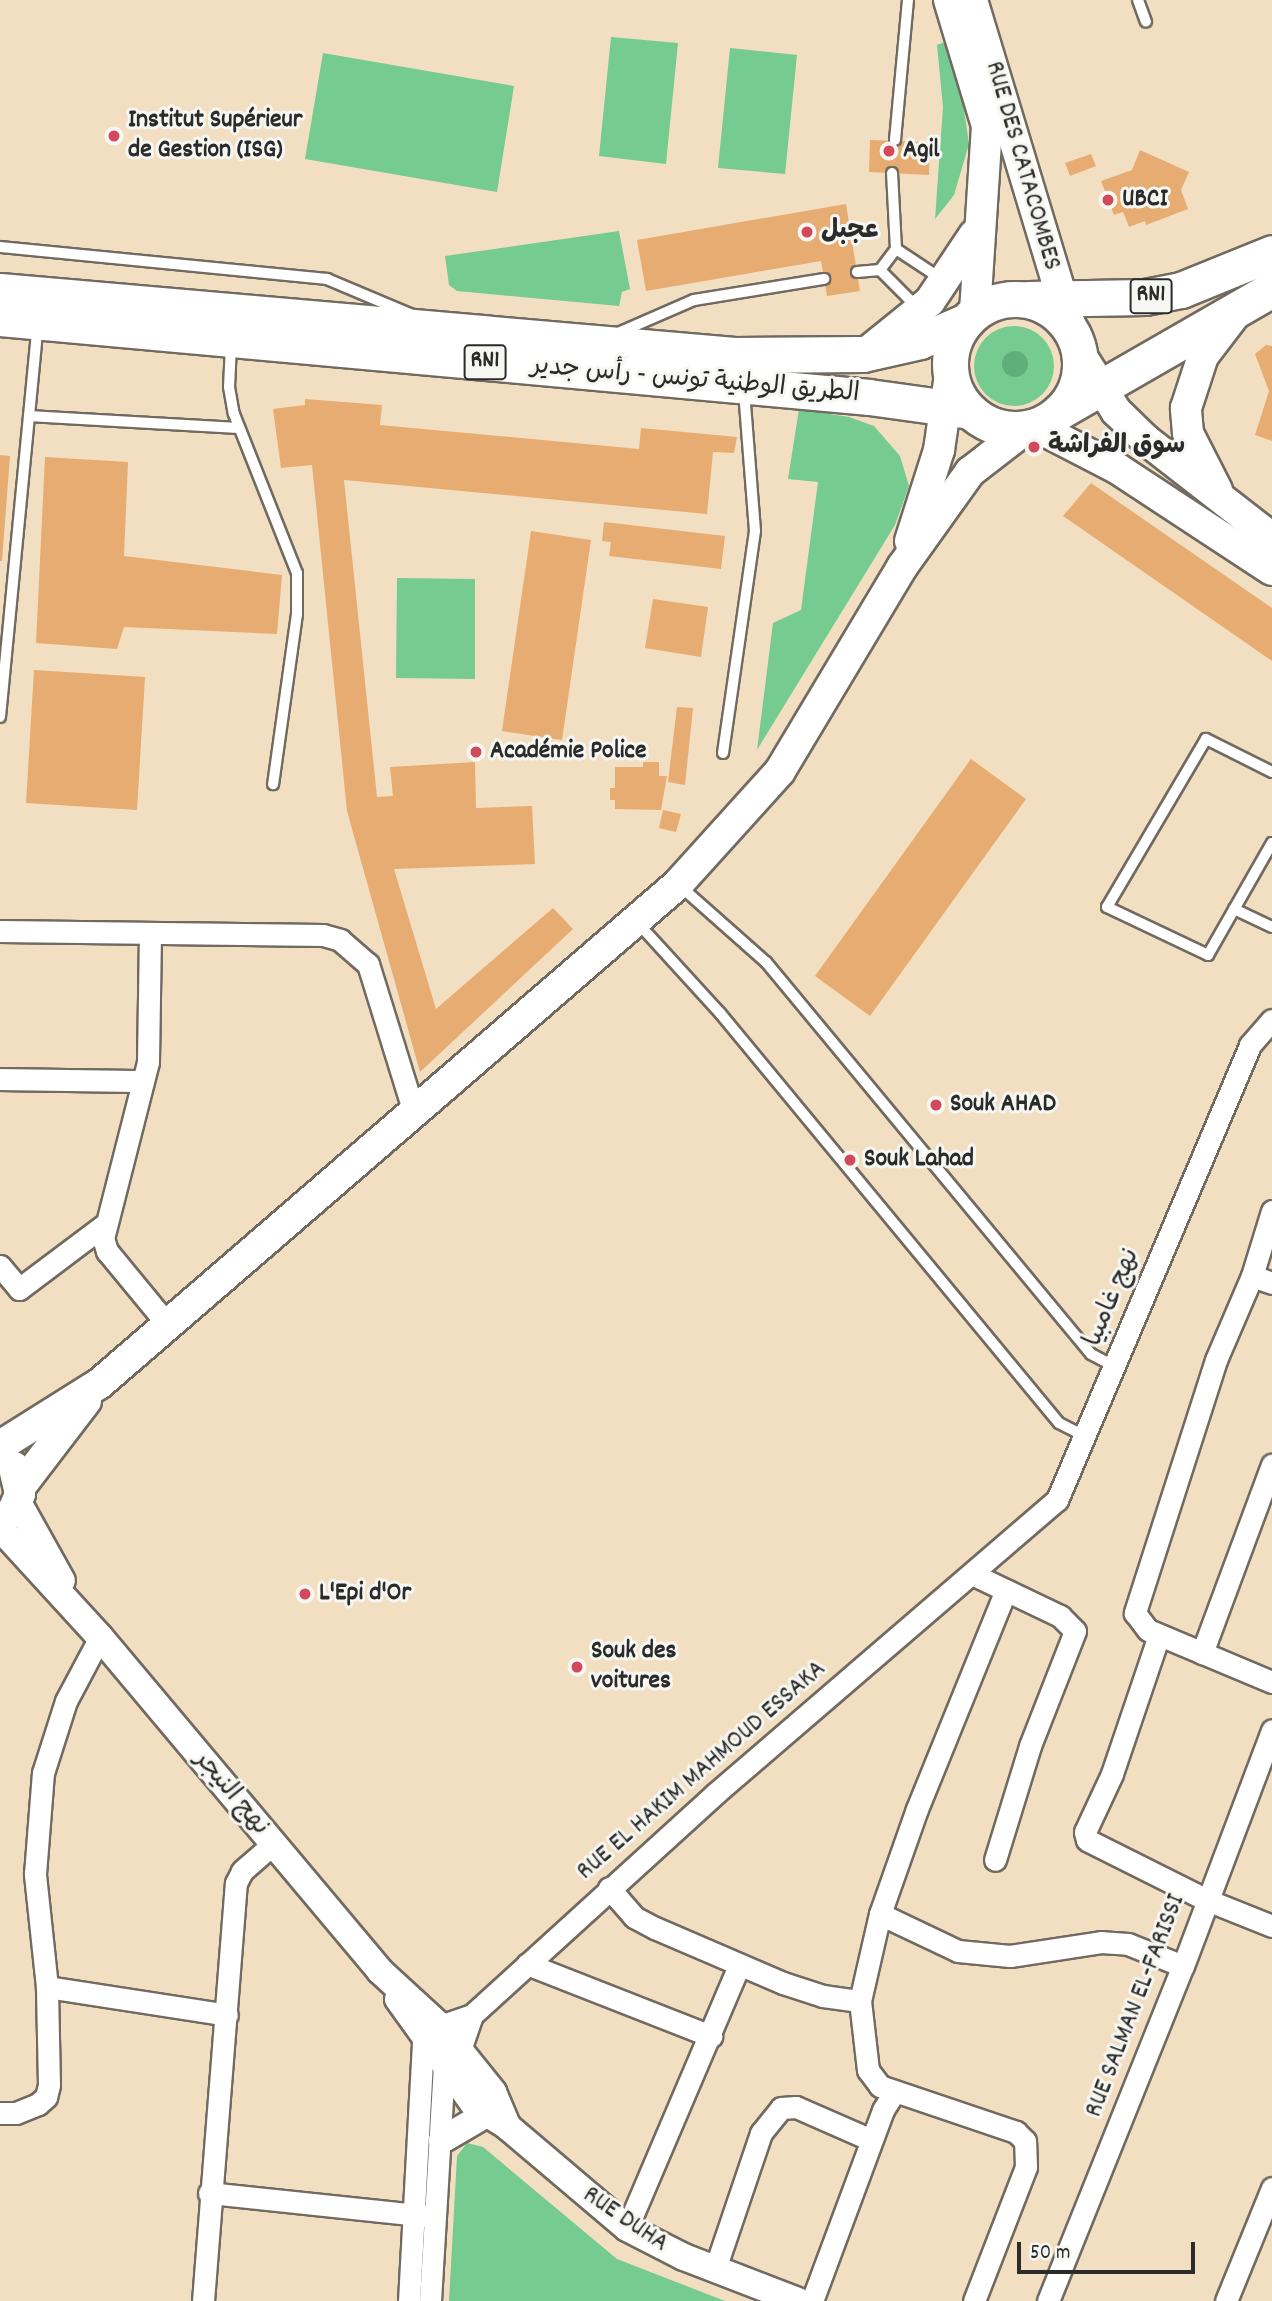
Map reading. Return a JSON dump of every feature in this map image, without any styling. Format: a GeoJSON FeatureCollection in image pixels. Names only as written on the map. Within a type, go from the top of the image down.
{"type":"FeatureCollection","features":[{"type":"Feature","properties":{"kind":"main road","name":"RUE DES CATACOMBES"},"geometry":{"type":"LineString","coordinates":[[949,0],[987,126],[969,317]]}},
{"type":"Feature","properties":{"kind":"main road","name":"RUE DES CATACOMBES"},"geometry":{"type":"LineString","coordinates":[[972,0],[1060,297],[1075,342],[1099,388],[1146,440],[1272,538]]}},
{"type":"Feature","properties":{"kind":"main road"},"geometry":{"type":"LineString","coordinates":[[863,354],[920,310],[946,281],[978,228]]}},
{"type":"Feature","properties":{"kind":"main road","name":"RN1"},"geometry":{"type":"LineString","coordinates":[[969,317],[989,304],[1022,299],[1145,297],[1181,290],[1272,253]]}},
{"type":"Feature","properties":{"kind":"main road","name":"الطريق الوطنية تونس - رأس جدير"},"geometry":{"type":"LineString","coordinates":[[0,291],[734,355],[863,354],[920,341],[969,317]]}},
{"type":"Feature","properties":{"kind":"main road"},"geometry":{"type":"LineString","coordinates":[[1225,503],[1188,433],[1186,408],[1203,356],[1222,327],[1260,295]]}},
{"type":"Feature","properties":{"kind":"main road","name":"RN1"},"geometry":{"type":"LineString","coordinates":[[956,398],[997,426],[1041,422],[1260,295]]}},
{"type":"Feature","properties":{"kind":"main road"},"geometry":{"type":"LineString","coordinates":[[0,1446],[99,1384],[636,921],[678,884],[780,771],[902,567],[970,472],[1041,422],[1076,384],[1075,342],[1051,310],[1022,299]]}},
{"type":"Feature","properties":{"kind":"main road"},"geometry":{"type":"LineString","coordinates":[[902,567],[956,398],[950,356],[969,317]]}},
{"type":"Feature","properties":{"kind":"main road","name":"الطريق الوطنية تونس - رأس جدير"},"geometry":{"type":"LineString","coordinates":[[0,318],[744,385],[956,398]]}},
{"type":"Feature","properties":{"kind":"main road"},"geometry":{"type":"LineString","coordinates":[[1041,422],[1271,567]]}},
{"type":"Feature","properties":{"kind":"main road"},"geometry":{"type":"LineString","coordinates":[[13,1502],[99,1384]]}},
{"type":"Feature","properties":{"kind":"main road"},"geometry":{"type":"LineString","coordinates":[[0,1455],[12,1464],[13,1502]]}},
{"type":"Feature","properties":{"kind":"street"},"geometry":{"type":"LineString","coordinates":[[0,932],[323,935],[356,950],[368,964],[414,1113]]}},
{"type":"Feature","properties":{"kind":"street"},"geometry":{"type":"LineString","coordinates":[[150,933],[148,1062],[103,1226],[107,1251],[168,1325]]}},
{"type":"Feature","properties":{"kind":"street","name":"نهج غامبيا"},"geometry":{"type":"LineString","coordinates":[[972,1574],[1057,1500],[1250,1045],[1272,1020]]}},
{"type":"Feature","properties":{"kind":"street"},"geometry":{"type":"LineString","coordinates":[[0,1079],[143,1082]]}},
{"type":"Feature","properties":{"kind":"street"},"geometry":{"type":"LineString","coordinates":[[1272,1211],[1262,1279],[1216,1360],[1135,1613],[1148,1630],[1272,1682]]}},
{"type":"Feature","properties":{"kind":"street"},"geometry":{"type":"LineString","coordinates":[[0,1266],[19,1289],[103,1226]]}},
{"type":"Feature","properties":{"kind":"street"},"geometry":{"type":"LineString","coordinates":[[1202,1653],[1272,1465]]}},
{"type":"Feature","properties":{"kind":"street"},"geometry":{"type":"LineString","coordinates":[[13,1502],[81,1616]]}},
{"type":"Feature","properties":{"kind":"street"},"geometry":{"type":"LineString","coordinates":[[0,1528],[81,1616]]}},
{"type":"Feature","properties":{"kind":"street"},"geometry":{"type":"LineString","coordinates":[[972,1574],[1060,1616],[1075,1631],[1030,1746],[995,1860]]}},
{"type":"Feature","properties":{"kind":"street","name":"RUE EL HAKIM MAHMOUD ESSAKA"},"geometry":{"type":"LineString","coordinates":[[472,2015],[608,1888],[972,1574]]}},
{"type":"Feature","properties":{"kind":"street"},"geometry":{"type":"LineString","coordinates":[[974,2301],[1026,2166],[1025,2141],[1016,2132],[895,2091],[870,2078],[860,2001],[880,1914],[946,1733],[1006,1590]]}},
{"type":"Feature","properties":{"kind":"street","name":"نهج النيجر"},"geometry":{"type":"LineString","coordinates":[[81,1616],[432,2033]]}},
{"type":"Feature","properties":{"kind":"street"},"geometry":{"type":"LineString","coordinates":[[1159,1635],[1112,1774],[1085,1832],[1087,1840],[1103,1852],[1207,1900],[1272,1926]]}},
{"type":"Feature","properties":{"kind":"street"},"geometry":{"type":"LineString","coordinates":[[0,2113],[16,2113],[46,2097],[47,1987],[35,1874],[43,1773],[66,1701],[100,1637]]}},
{"type":"Feature","properties":{"kind":"street","name":"RUE SALMAN EL-FARISSI"},"geometry":{"type":"LineString","coordinates":[[1048,2301],[1183,1966],[1272,1730]]}},
{"type":"Feature","properties":{"kind":"street"},"geometry":{"type":"LineString","coordinates":[[203,2301],[209,2193],[227,2015],[236,1883],[242,1871],[273,1844]]}},
{"type":"Feature","properties":{"kind":"street"},"geometry":{"type":"LineString","coordinates":[[608,1888],[634,1917],[739,1966],[823,1996],[860,2001]]}},
{"type":"Feature","properties":{"kind":"street"},"geometry":{"type":"LineString","coordinates":[[880,1914],[958,1951],[1010,1956],[1101,1942],[1128,1944],[1183,1966]]}},
{"type":"Feature","properties":{"kind":"street"},"geometry":{"type":"LineString","coordinates":[[527,1964],[711,2036]]}},
{"type":"Feature","properties":{"kind":"street"},"geometry":{"type":"LineString","coordinates":[[626,2228],[739,1966]]}},
{"type":"Feature","properties":{"kind":"street"},"geometry":{"type":"LineString","coordinates":[[47,1987],[227,2015]]}},
{"type":"Feature","properties":{"kind":"street"},"geometry":{"type":"LineString","coordinates":[[409,2301],[432,2033],[472,2015]]}},
{"type":"Feature","properties":{"kind":"street"},"geometry":{"type":"LineString","coordinates":[[430,2301],[442,2140],[452,2057],[472,2015]]}},
{"type":"Feature","properties":{"kind":"street","name":"RUE DUHA"},"geometry":{"type":"LineString","coordinates":[[432,2033],[452,2057],[493,2092],[496,2121],[626,2228],[715,2269],[798,2301]]}},
{"type":"Feature","properties":{"kind":"street"},"geometry":{"type":"LineString","coordinates":[[812,2301],[871,2140],[895,2091]]}},
{"type":"Feature","properties":{"kind":"street"},"geometry":{"type":"LineString","coordinates":[[715,2269],[761,2133],[781,2108],[796,2107],[871,2140]]}},
{"type":"Feature","properties":{"kind":"street"},"geometry":{"type":"LineString","coordinates":[[442,2140],[496,2121]]}},
{"type":"Feature","properties":{"kind":"street"},"geometry":{"type":"LineString","coordinates":[[1226,2301],[1272,2189]]}},
{"type":"Feature","properties":{"kind":"street"},"geometry":{"type":"LineString","coordinates":[[209,2193],[437,2216]]}},
{"type":"Feature","properties":{"kind":"lane"},"geometry":{"type":"LineString","coordinates":[[895,140],[908,0]]}},
{"type":"Feature","properties":{"kind":"lane"},"geometry":{"type":"LineString","coordinates":[[1138,0],[1146,22]]}},
{"type":"Feature","properties":{"kind":"lane"},"geometry":{"type":"LineString","coordinates":[[857,272],[880,270],[896,249],[892,173]]}},
{"type":"Feature","properties":{"kind":"lane"},"geometry":{"type":"LineString","coordinates":[[0,247],[327,279],[445,330]]}},
{"type":"Feature","properties":{"kind":"lane"},"geometry":{"type":"LineString","coordinates":[[896,249],[946,281]]}},
{"type":"Feature","properties":{"kind":"lane"},"geometry":{"type":"LineString","coordinates":[[880,270],[920,310]]}},
{"type":"Feature","properties":{"kind":"lane"},"geometry":{"type":"LineString","coordinates":[[595,343],[694,300],[824,279]]}},
{"type":"Feature","properties":{"kind":"lane"},"geometry":{"type":"LineString","coordinates":[[0,717],[38,321]]}},
{"type":"Feature","properties":{"kind":"lane"},"geometry":{"type":"LineString","coordinates":[[232,339],[229,387],[238,428],[297,573],[297,614],[273,784]]}},
{"type":"Feature","properties":{"kind":"lane"},"geometry":{"type":"LineString","coordinates":[[723,752],[755,531],[744,385]]}},
{"type":"Feature","properties":{"kind":"lane"},"geometry":{"type":"LineString","coordinates":[[29,416],[238,428]]}},
{"type":"Feature","properties":{"kind":"lane"},"geometry":{"type":"LineString","coordinates":[[1272,772],[1206,739],[1107,907],[1208,954],[1272,843]]}},
{"type":"Feature","properties":{"kind":"lane"},"geometry":{"type":"LineString","coordinates":[[678,884],[766,962],[1091,1354],[1114,1366]]}},
{"type":"Feature","properties":{"kind":"lane"},"geometry":{"type":"LineString","coordinates":[[1234,909],[1272,927]]}},
{"type":"Feature","properties":{"kind":"lane"},"geometry":{"type":"LineString","coordinates":[[636,921],[720,1013],[1059,1423],[1086,1437]]}},
{"type":"Feature","properties":{"kind":"green space"},"geometry":{"type":"Polygon","coordinates":[[[611,37],[678,43],[666,164],[599,156],[611,37]]]}},
{"type":"Feature","properties":{"kind":"green space"},"geometry":{"type":"Polygon","coordinates":[[[945,42],[955,49],[969,144],[954,195],[935,219],[943,107],[937,45],[945,42]]]}},
{"type":"Feature","properties":{"kind":"green space"},"geometry":{"type":"Polygon","coordinates":[[[730,48],[797,55],[785,174],[718,168],[730,48]]]}},
{"type":"Feature","properties":{"kind":"green space"},"geometry":{"type":"Polygon","coordinates":[[[323,53],[514,86],[497,192],[305,159],[323,53]]]}},
{"type":"Feature","properties":{"kind":"green space"},"geometry":{"type":"Polygon","coordinates":[[[619,231],[630,289],[622,292],[619,306],[457,291],[449,285],[445,256],[619,231]]]}},
{"type":"Feature","properties":{"kind":"green space"},"geometry":{"type":"Polygon","coordinates":[[[1006,326],[1022,326],[1043,337],[1054,358],[1054,374],[1043,395],[1022,406],[1006,406],[992,400],[980,388],[974,374],[974,358],[980,344],[992,332],[1006,326]]]}},
{"type":"Feature","properties":{"kind":"green space"},"geometry":{"type":"Polygon","coordinates":[[[1015,351],[1024,355],[1028,364],[1024,373],[1015,377],[1006,373],[1002,364],[1006,355],[1015,351]]]}},
{"type":"Feature","properties":{"kind":"green space"},"geometry":{"type":"Polygon","coordinates":[[[799,409],[849,417],[874,426],[900,456],[909,486],[895,525],[757,750],[773,623],[801,610],[818,482],[788,479],[799,409]]]}},
{"type":"Feature","properties":{"kind":"green space"},"geometry":{"type":"Polygon","coordinates":[[[397,578],[475,579],[475,679],[396,678],[397,578]]]}},
{"type":"Feature","properties":{"kind":"green space"},"geometry":{"type":"Polygon","coordinates":[[[467,2143],[483,2147],[617,2259],[725,2301],[449,2301],[457,2156],[467,2143]]]}},
{"type":"Feature","properties":{"kind":"building"},"geometry":{"type":"Polygon","coordinates":[[[870,140],[930,142],[929,175],[869,172],[870,140]]]}},
{"type":"Feature","properties":{"kind":"building"},"geometry":{"type":"Polygon","coordinates":[[[1140,150],[1189,172],[1181,190],[1188,209],[1146,225],[1145,221],[1129,227],[1123,212],[1114,215],[1101,181],[1132,170],[1140,150]]]}},
{"type":"Feature","properties":{"kind":"building"},"geometry":{"type":"Polygon","coordinates":[[[1091,154],[1096,166],[1070,176],[1065,163],[1091,154]]]}},
{"type":"Feature","properties":{"kind":"building"},"geometry":{"type":"Polygon","coordinates":[[[846,204],[860,291],[827,296],[821,261],[646,291],[637,240],[846,204]]]}},
{"type":"Feature","properties":{"kind":"building"},"geometry":{"type":"Polygon","coordinates":[[[1266,345],[1272,346],[1272,441],[1255,435],[1269,391],[1255,354],[1266,345]]]}},
{"type":"Feature","properties":{"kind":"building"},"geometry":{"type":"Polygon","coordinates":[[[305,399],[382,405],[380,425],[639,449],[641,428],[737,437],[734,453],[713,452],[707,514],[344,480],[377,797],[393,796],[390,767],[475,762],[476,808],[532,806],[535,864],[394,869],[436,1009],[553,908],[573,929],[420,1072],[347,811],[312,465],[281,468],[273,409],[305,405],[305,399]]]}},
{"type":"Feature","properties":{"kind":"building"},"geometry":{"type":"Polygon","coordinates":[[[0,455],[10,456],[2,561],[0,561],[0,455]]]}},
{"type":"Feature","properties":{"kind":"building"},"geometry":{"type":"Polygon","coordinates":[[[45,457],[128,462],[124,556],[282,575],[277,634],[124,627],[117,649],[36,643],[45,457]]]}},
{"type":"Feature","properties":{"kind":"building"},"geometry":{"type":"Polygon","coordinates":[[[1091,483],[1272,608],[1272,661],[1063,516],[1091,483]]]}},
{"type":"Feature","properties":{"kind":"building"},"geometry":{"type":"Polygon","coordinates":[[[604,522],[725,536],[721,569],[609,556],[611,542],[602,541],[604,522]]]}},
{"type":"Feature","properties":{"kind":"building"},"geometry":{"type":"Polygon","coordinates":[[[531,531],[591,540],[562,740],[502,731],[531,531]]]}},
{"type":"Feature","properties":{"kind":"building"},"geometry":{"type":"Polygon","coordinates":[[[653,599],[708,607],[701,657],[645,648],[653,599]]]}},
{"type":"Feature","properties":{"kind":"building"},"geometry":{"type":"Polygon","coordinates":[[[34,670],[145,677],[137,810],[26,803],[34,670]]]}},
{"type":"Feature","properties":{"kind":"building"},"geometry":{"type":"Polygon","coordinates":[[[677,707],[693,708],[685,785],[668,782],[677,707]]]}},
{"type":"Feature","properties":{"kind":"building"},"geometry":{"type":"Polygon","coordinates":[[[971,759],[1026,799],[870,1016],[815,976],[971,759]]]}},
{"type":"Feature","properties":{"kind":"building"},"geometry":{"type":"Polygon","coordinates":[[[643,762],[659,762],[659,776],[667,776],[661,810],[615,809],[615,800],[610,800],[610,788],[615,788],[615,767],[643,767],[643,762]]]}},
{"type":"Feature","properties":{"kind":"building"},"geometry":{"type":"Polygon","coordinates":[[[663,810],[681,814],[676,832],[659,828],[663,810]]]}},
{"type":"Feature","properties":{"kind":"place","name":"Institut Supérieur de Gestion (ISG)"},"geometry":{"type":"Point","coordinates":[114,136]}},
{"type":"Feature","properties":{"kind":"place","name":"Agil"},"geometry":{"type":"Point","coordinates":[889,151]}},
{"type":"Feature","properties":{"kind":"place","name":"UBCI"},"geometry":{"type":"Point","coordinates":[1108,200]}},
{"type":"Feature","properties":{"kind":"place","name":"عجبل"},"geometry":{"type":"Point","coordinates":[807,232]}},
{"type":"Feature","properties":{"kind":"place","name":"سوق الفراشة"},"geometry":{"type":"Point","coordinates":[1034,447]}},
{"type":"Feature","properties":{"kind":"place","name":"Académie Police"},"geometry":{"type":"Point","coordinates":[476,752]}},
{"type":"Feature","properties":{"kind":"place","name":"Souk AHAD"},"geometry":{"type":"Point","coordinates":[936,1105]}},
{"type":"Feature","properties":{"kind":"place","name":"Souk Lahad"},"geometry":{"type":"Point","coordinates":[850,1160]}},
{"type":"Feature","properties":{"kind":"place","name":"L'Epi d'Or"},"geometry":{"type":"Point","coordinates":[305,1594]}},
{"type":"Feature","properties":{"kind":"place","name":"Souk des voitures"},"geometry":{"type":"Point","coordinates":[577,1667]}}]}
